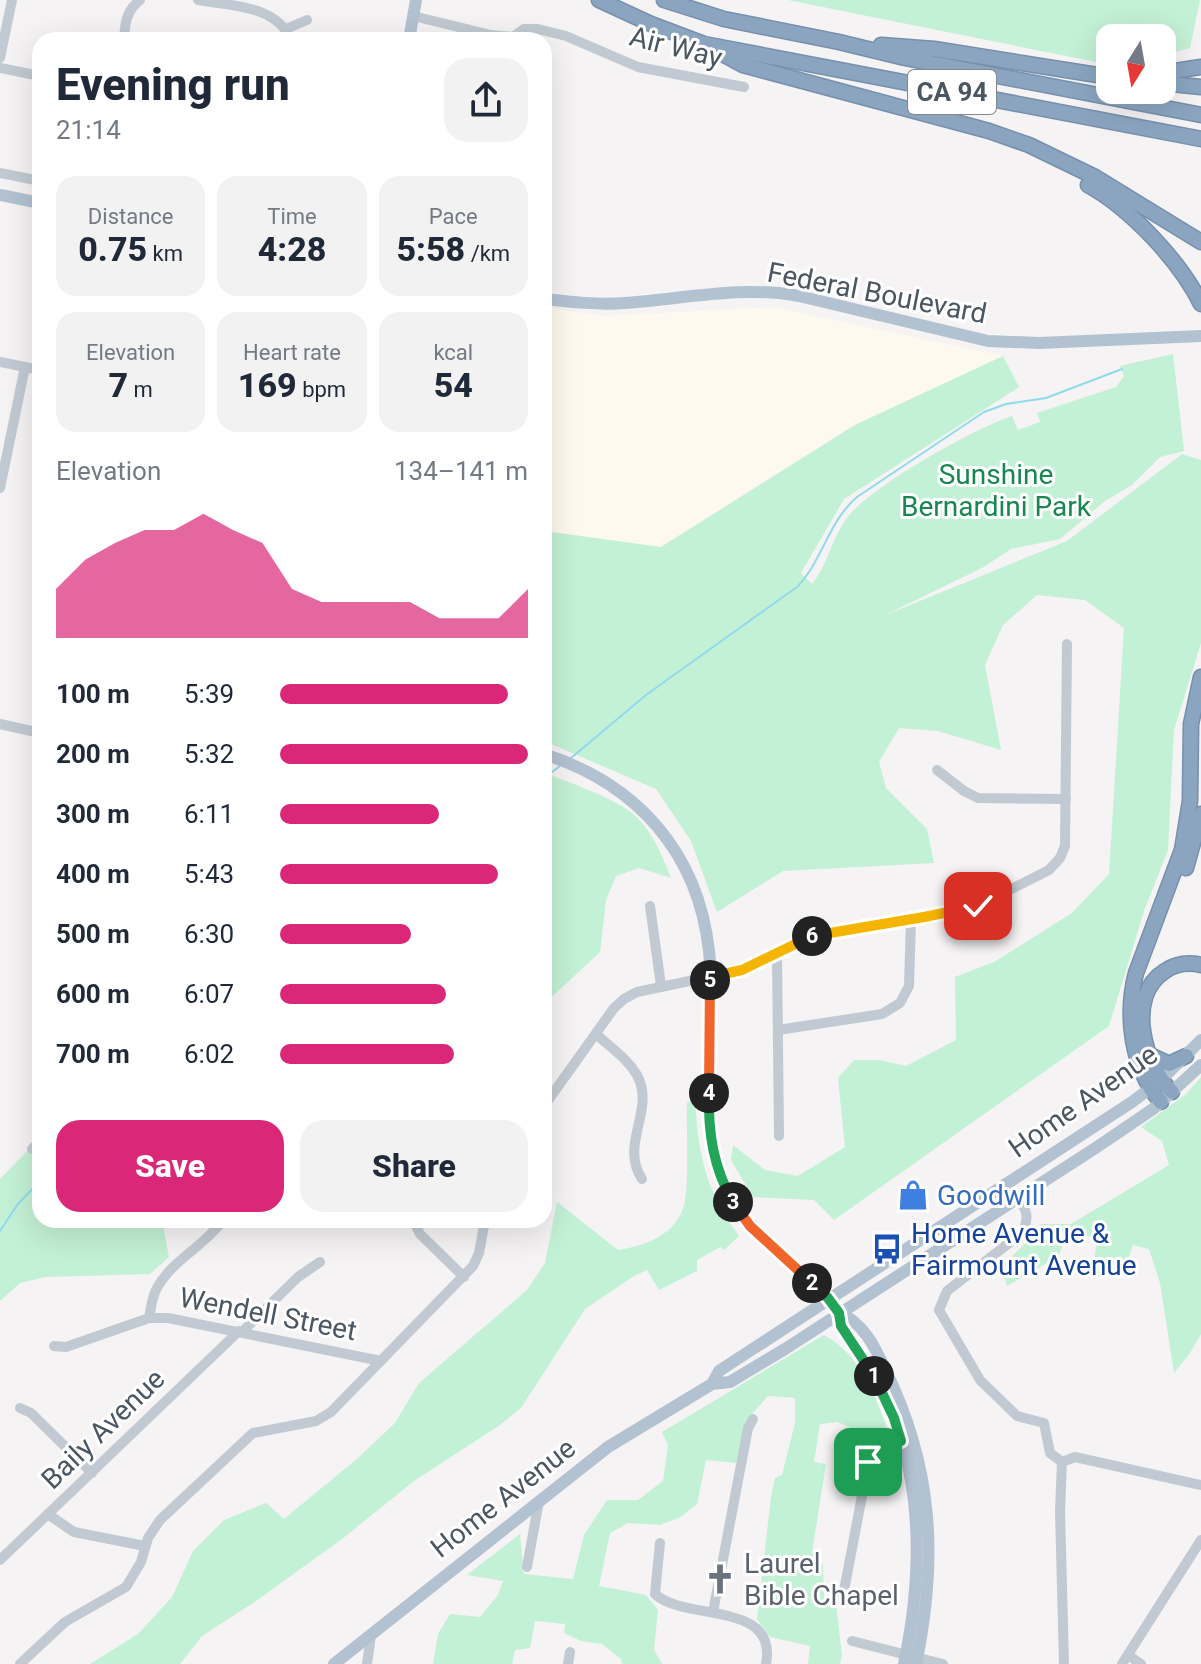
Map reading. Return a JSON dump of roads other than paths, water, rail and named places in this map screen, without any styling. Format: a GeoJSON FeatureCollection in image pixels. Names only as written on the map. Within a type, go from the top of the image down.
{"type":"FeatureCollection","features":[{"type":"Feature","properties":{"kind":"highway","name":"CA 94"},"geometry":{"type":"LineString","coordinates":[[599,0],[704,44],[1201,139]]}},
{"type":"Feature","properties":{"kind":"highway","name":"CA 94"},"geometry":{"type":"LineString","coordinates":[[664,0],[724,19],[905,58],[1201,115]]}},
{"type":"Feature","properties":{"kind":"highway"},"geometry":{"type":"LineString","coordinates":[[839,42],[934,49],[1096,74]]}},
{"type":"Feature","properties":{"kind":"highway"},"geometry":{"type":"LineString","coordinates":[[704,44],[743,65],[989,131],[1058,158],[1201,242]]}},
{"type":"Feature","properties":{"kind":"highway"},"geometry":{"type":"LineString","coordinates":[[1176,71],[1201,67]]}},
{"type":"Feature","properties":{"kind":"highway"},"geometry":{"type":"LineString","coordinates":[[1176,84],[1201,87]]}},
{"type":"Feature","properties":{"kind":"highway"},"geometry":{"type":"LineString","coordinates":[[989,131],[1100,191],[1141,226],[1198,298]]}},
{"type":"Feature","properties":{"kind":"highway"},"geometry":{"type":"LineString","coordinates":[[1166,1097],[1154,1085],[1137,1053],[1131,1026],[1133,984],[1182,850],[1190,801],[1190,732],[1201,677]]}},
{"type":"Feature","properties":{"kind":"highway"},"geometry":{"type":"LineString","coordinates":[[1142,956],[1183,875],[1201,814]]}},
{"type":"Feature","properties":{"kind":"highway"},"geometry":{"type":"LineString","coordinates":[[1154,1085],[1142,1014],[1153,982],[1176,965],[1201,965]]}},
{"type":"Feature","properties":{"kind":"highway"},"geometry":{"type":"LineString","coordinates":[[1150,1055],[1169,1064],[1186,1056]]}},
{"type":"Feature","properties":{"kind":"main road"},"geometry":{"type":"LineString","coordinates":[[410,32],[416,0]]}},
{"type":"Feature","properties":{"kind":"main road"},"geometry":{"type":"LineString","coordinates":[[0,195],[32,201]]}},
{"type":"Feature","properties":{"kind":"main road","name":"Federal Boulevard"},"geometry":{"type":"LineString","coordinates":[[552,300],[595,304],[732,291],[773,293],[799,296],[988,341],[1039,343],[1201,336]]}},
{"type":"Feature","properties":{"kind":"main road"},"geometry":{"type":"LineString","coordinates":[[552,757],[599,777],[631,799],[664,835],[686,866],[703,917],[710,952],[708,1116],[719,1174],[731,1199],[750,1226],[828,1298],[839,1313],[841,1326],[879,1386],[907,1439],[918,1535],[911,1660]]}},
{"type":"Feature","properties":{"kind":"main road","name":"Home Avenue"},"geometry":{"type":"LineString","coordinates":[[712,1384],[719,1371],[1154,1085],[1201,1040]]}},
{"type":"Feature","properties":{"kind":"main road","name":"Home Avenue"},"geometry":{"type":"LineString","coordinates":[[334,1664],[608,1447],[712,1384],[730,1382],[1018,1198],[1166,1097],[1201,1065]]}},
{"type":"Feature","properties":{"kind":"street"},"geometry":{"type":"LineString","coordinates":[[0,58],[12,0]]}},
{"type":"Feature","properties":{"kind":"street"},"geometry":{"type":"LineString","coordinates":[[124,32],[130,8],[140,0]]}},
{"type":"Feature","properties":{"kind":"street"},"geometry":{"type":"LineString","coordinates":[[198,0],[266,13],[279,20],[286,32]]}},
{"type":"Feature","properties":{"kind":"street","name":"Air Way"},"geometry":{"type":"LineString","coordinates":[[413,16],[484,32]]}},
{"type":"Feature","properties":{"kind":"street"},"geometry":{"type":"LineString","coordinates":[[292,32],[307,20]]}},
{"type":"Feature","properties":{"kind":"street","name":"Air Way"},"geometry":{"type":"LineString","coordinates":[[520,32],[538,29],[550,32]]}},
{"type":"Feature","properties":{"kind":"street","name":"Air Way"},"geometry":{"type":"LineString","coordinates":[[552,32],[638,67],[744,87]]}},
{"type":"Feature","properties":{"kind":"street"},"geometry":{"type":"LineString","coordinates":[[0,68],[32,74]]}},
{"type":"Feature","properties":{"kind":"street"},"geometry":{"type":"LineString","coordinates":[[0,173],[32,179]]}},
{"type":"Feature","properties":{"kind":"street"},"geometry":{"type":"LineString","coordinates":[[0,362],[32,368]]}},
{"type":"Feature","properties":{"kind":"street"},"geometry":{"type":"LineString","coordinates":[[0,488],[25,367]]}},
{"type":"Feature","properties":{"kind":"street"},"geometry":{"type":"LineString","coordinates":[[552,1086],[614,1008],[637,992],[742,970],[813,936],[978,906],[1049,870],[1060,858],[1065,846],[1067,644]]}},
{"type":"Feature","properties":{"kind":"street"},"geometry":{"type":"LineString","coordinates":[[0,724],[32,731]]}},
{"type":"Feature","properties":{"kind":"street"},"geometry":{"type":"LineString","coordinates":[[937,770],[978,798],[1066,799]]}},
{"type":"Feature","properties":{"kind":"street"},"geometry":{"type":"LineString","coordinates":[[650,906],[661,986]]}},
{"type":"Feature","properties":{"kind":"street"},"geometry":{"type":"LineString","coordinates":[[778,1030],[882,1014],[900,1003],[909,986],[911,920]]}},
{"type":"Feature","properties":{"kind":"street"},"geometry":{"type":"LineString","coordinates":[[777,954],[779,1136]]}},
{"type":"Feature","properties":{"kind":"street"},"geometry":{"type":"LineString","coordinates":[[596,1034],[629,1062],[639,1078],[644,1099],[633,1156],[635,1168],[642,1179]]}},
{"type":"Feature","properties":{"kind":"street"},"geometry":{"type":"LineString","coordinates":[[1018,1198],[1027,1209],[1027,1223],[1022,1233],[947,1291],[939,1310],[980,1380],[1017,1416],[1044,1423],[1050,1453],[1064,1461],[1075,1457],[1201,1485]]}},
{"type":"Feature","properties":{"kind":"street"},"geometry":{"type":"LineString","coordinates":[[149,1318],[156,1290],[169,1271],[217,1228]]}},
{"type":"Feature","properties":{"kind":"street"},"geometry":{"type":"LineString","coordinates":[[417,1228],[464,1277]]}},
{"type":"Feature","properties":{"kind":"street"},"geometry":{"type":"LineString","coordinates":[[20,1664],[65,1622],[126,1587],[138,1570],[145,1546],[160,1520],[253,1433],[316,1421],[331,1412],[464,1277],[479,1253],[484,1228]]}},
{"type":"Feature","properties":{"kind":"street","name":"Baily Avenue"},"geometry":{"type":"LineString","coordinates":[[0,1560],[298,1277],[320,1262]]}},
{"type":"Feature","properties":{"kind":"street","name":"Wendell Street"},"geometry":{"type":"LineString","coordinates":[[54,1346],[66,1347],[149,1318],[168,1318],[381,1361]]}},
{"type":"Feature","properties":{"kind":"street"},"geometry":{"type":"LineString","coordinates":[[20,1408],[31,1413],[92,1473]]}},
{"type":"Feature","properties":{"kind":"street"},"geometry":{"type":"LineString","coordinates":[[713,1612],[748,1428],[753,1419]]}},
{"type":"Feature","properties":{"kind":"street"},"geometry":{"type":"LineString","coordinates":[[843,1596],[869,1459],[876,1448],[907,1439]]}},
{"type":"Feature","properties":{"kind":"street"},"geometry":{"type":"LineString","coordinates":[[1064,1461],[1060,1511],[1064,1664]]}},
{"type":"Feature","properties":{"kind":"street"},"geometry":{"type":"LineString","coordinates":[[527,1567],[539,1501]]}},
{"type":"Feature","properties":{"kind":"street"},"geometry":{"type":"LineString","coordinates":[[49,1515],[74,1532],[145,1546]]}},
{"type":"Feature","properties":{"kind":"street"},"geometry":{"type":"LineString","coordinates":[[1141,1664],[1125,1660],[1201,1540]]}},
{"type":"Feature","properties":{"kind":"street"},"geometry":{"type":"LineString","coordinates":[[660,1543],[655,1594],[674,1605],[737,1618],[755,1627],[762,1634],[767,1661]]}},
{"type":"Feature","properties":{"kind":"street"},"geometry":{"type":"LineString","coordinates":[[367,1664],[371,1635]]}},
{"type":"Feature","properties":{"kind":"street"},"geometry":{"type":"LineString","coordinates":[[852,1641],[911,1660],[943,1664]]}},
{"type":"Feature","properties":{"kind":"street"},"geometry":{"type":"LineString","coordinates":[[568,1664],[570,1652]]}},
{"type":"Feature","properties":{"kind":"waterway"},"geometry":{"type":"LineString","coordinates":[[571,758],[646,695],[797,587],[839,518],[857,497],[984,412],[1006,404],[1046,398],[1122,369]]}},
{"type":"Feature","properties":{"kind":"waterway"},"geometry":{"type":"LineString","coordinates":[[552,772],[560,766]]}},
{"type":"Feature","properties":{"kind":"waterway"},"geometry":{"type":"LineString","coordinates":[[0,1231],[32,1189]]}},
{"type":"Feature","properties":{"kind":"place","name":"Goodwill"},"geometry":{"type":"Point","coordinates":[913,1195]}},
{"type":"Feature","properties":{"kind":"place","name":"Home Avenue & Fairmount Avenue"},"geometry":{"type":"Point","coordinates":[887,1249]}},
{"type":"Feature","properties":{"kind":"place","name":"Laurel Bible Chapel"},"geometry":{"type":"Point","coordinates":[720,1579]}},
{"type":"Feature","properties":{"kind":"park label","name":"Sunshine Bernardini Park"},"geometry":{"type":"Point","coordinates":[996,490]}}]}
